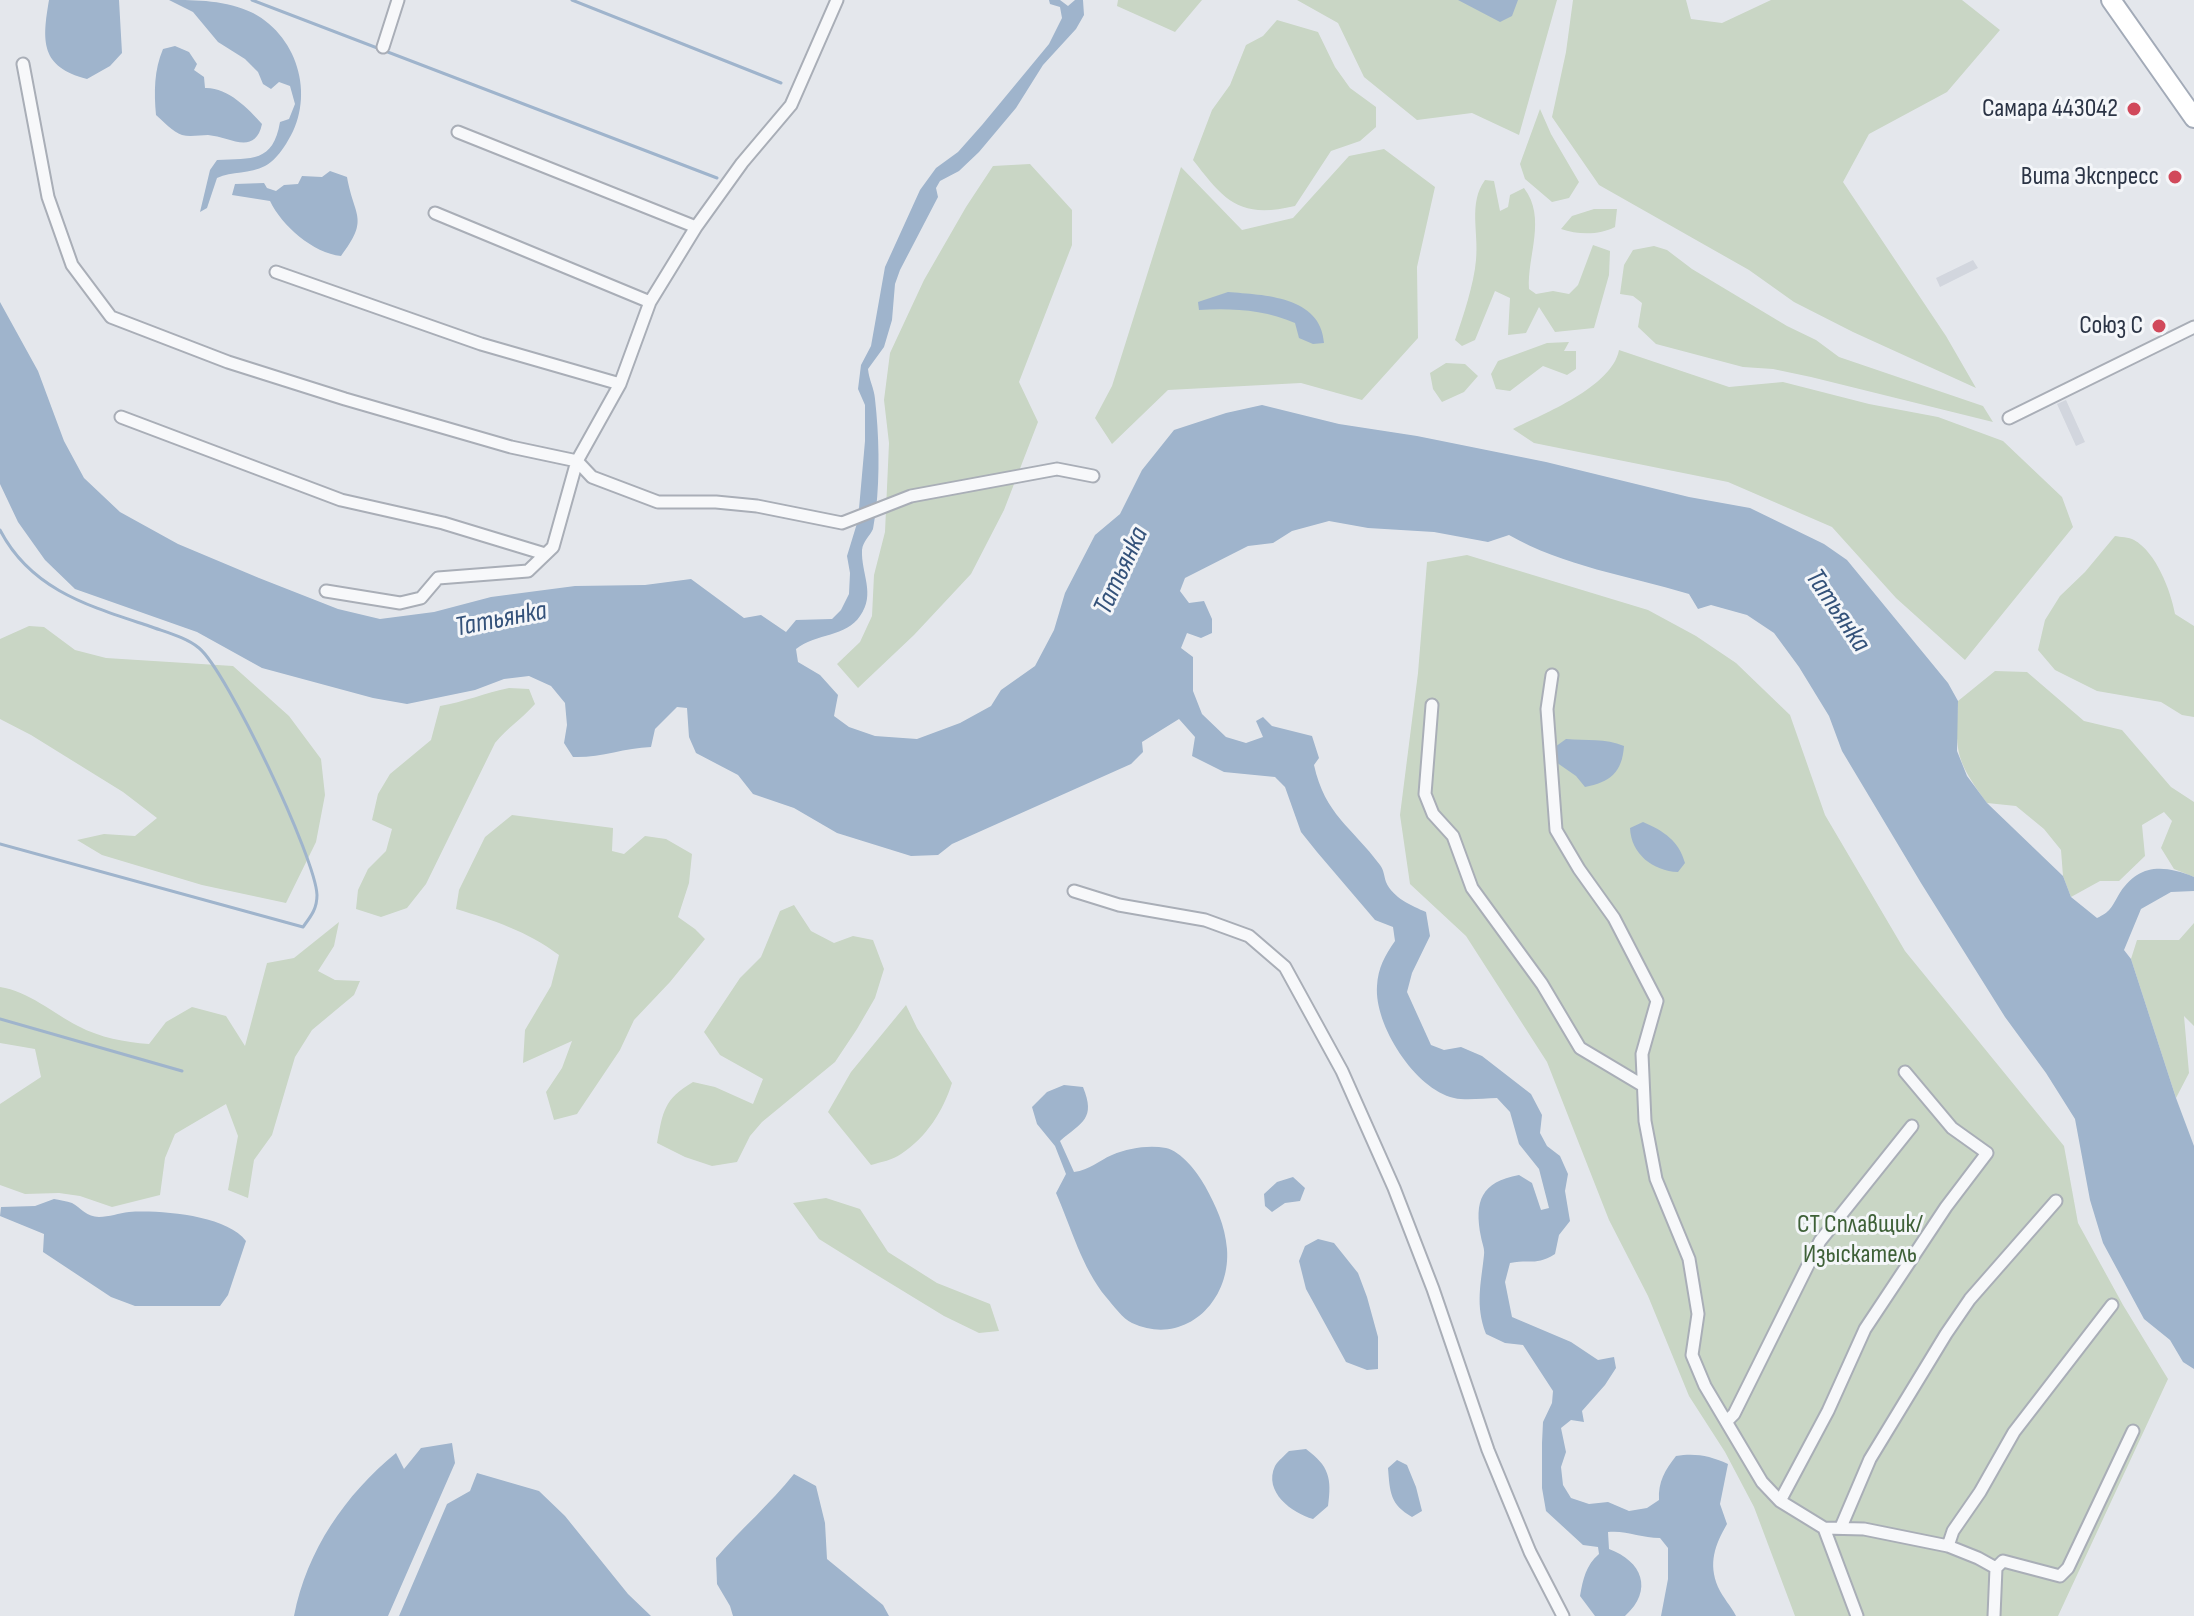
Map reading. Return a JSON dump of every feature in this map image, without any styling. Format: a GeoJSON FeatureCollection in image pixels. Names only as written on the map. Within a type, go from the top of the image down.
{"type":"FeatureCollection","features":[{"type":"Feature","properties":{"kind":"main road"},"geometry":{"type":"LineString","coordinates":[[2111,0],[2191,108]]}},
{"type":"Feature","properties":{"kind":"street"},"geometry":{"type":"LineString","coordinates":[[383,47],[398,0]]}},
{"type":"Feature","properties":{"kind":"street"},"geometry":{"type":"LineString","coordinates":[[326,591],[400,603],[421,598],[438,578],[528,571],[553,547],[577,461],[620,384],[650,302],[696,227],[742,163],[791,105],[837,0]]}},
{"type":"Feature","properties":{"kind":"street"},"geometry":{"type":"LineString","coordinates":[[23,64],[48,197],[72,265],[111,317],[228,362],[345,399],[511,447],[577,461],[592,477],[658,502],[757,506],[842,523],[911,496],[1057,469],[1093,476]]}},
{"type":"Feature","properties":{"kind":"street"},"geometry":{"type":"LineString","coordinates":[[458,132],[696,227]]}},
{"type":"Feature","properties":{"kind":"street"},"geometry":{"type":"LineString","coordinates":[[435,213],[650,302]]}},
{"type":"Feature","properties":{"kind":"street"},"geometry":{"type":"LineString","coordinates":[[276,272],[481,344],[620,384]]}},
{"type":"Feature","properties":{"kind":"street"},"geometry":{"type":"LineString","coordinates":[[2009,418],[2194,327]]}},
{"type":"Feature","properties":{"kind":"street"},"geometry":{"type":"LineString","coordinates":[[121,417],[341,500],[443,523],[545,554]]}},
{"type":"Feature","properties":{"kind":"street"},"geometry":{"type":"LineString","coordinates":[[1552,675],[1547,709],[1556,830],[1614,918],[1657,1001],[1642,1054],[1642,1085],[1656,1179],[1689,1259],[1698,1314],[1692,1355],[1705,1386],[1762,1482],[1780,1501],[1824,1528],[1841,1527],[1895,1534],[1948,1546],[1996,1568]]}},
{"type":"Feature","properties":{"kind":"street"},"geometry":{"type":"LineString","coordinates":[[1432,705],[1425,794],[1433,814],[1453,836],[1472,888],[1542,984],[1580,1048],[1642,1085]]}},
{"type":"Feature","properties":{"kind":"street"},"geometry":{"type":"LineString","coordinates":[[1074,891],[1119,905],[1205,920],[1249,936],[1285,967],[1342,1071],[1394,1188],[1433,1289],[1488,1450],[1530,1552],[1563,1616]]}},
{"type":"Feature","properties":{"kind":"street"},"geometry":{"type":"LineString","coordinates":[[1780,1501],[1828,1411],[1865,1329],[1946,1207],[1987,1153],[1952,1128],[1905,1072]]}},
{"type":"Feature","properties":{"kind":"street"},"geometry":{"type":"LineString","coordinates":[[1727,1421],[1734,1414],[1820,1241],[1912,1126]]}},
{"type":"Feature","properties":{"kind":"street"},"geometry":{"type":"LineString","coordinates":[[1841,1527],[1870,1459],[1946,1334],[1970,1299],[2056,1201]]}},
{"type":"Feature","properties":{"kind":"street"},"geometry":{"type":"LineString","coordinates":[[1948,1546],[1953,1531],[1980,1492],[2014,1432],[2112,1305]]}},
{"type":"Feature","properties":{"kind":"street"},"geometry":{"type":"LineString","coordinates":[[1994,1616],[1996,1568],[2003,1561],[2060,1576],[2068,1568],[2133,1431]]}},
{"type":"Feature","properties":{"kind":"street"},"geometry":{"type":"LineString","coordinates":[[1824,1528],[1857,1616]]}},
{"type":"Feature","properties":{"kind":"shaded area"},"geometry":{"type":"Polygon","coordinates":[[[1973,260],[1978,268],[1940,287],[1936,278],[1973,260]]]}},
{"type":"Feature","properties":{"kind":"shaded area"},"geometry":{"type":"Polygon","coordinates":[[[2066,400],[2085,442],[2076,446],[2057,404],[2066,400]]]}},
{"type":"Feature","properties":{"kind":"green space"},"geometry":{"type":"Polygon","coordinates":[[[1118,0],[1202,0],[1175,32],[1117,6],[1118,0]]]}},
{"type":"Feature","properties":{"kind":"green space"},"geometry":{"type":"Polygon","coordinates":[[[1297,0],[1557,0],[1519,135],[1472,113],[1417,120],[1364,77],[1338,23],[1297,0]]]}},
{"type":"Feature","properties":{"kind":"green space"},"geometry":{"type":"Polygon","coordinates":[[[1573,0],[1686,0],[1691,19],[1722,23],[1771,0],[1962,0],[2000,30],[1947,92],[1869,134],[1843,182],[1946,336],[1976,388],[1794,302],[1749,270],[1599,185],[1552,117],[1573,0]]]}},
{"type":"Feature","properties":{"kind":"green space"},"geometry":{"type":"Polygon","coordinates":[[[1277,20],[1318,32],[1335,67],[1350,88],[1376,107],[1376,127],[1360,141],[1331,151],[1295,206],[1260,210],[1247,208],[1225,196],[1193,160],[1212,110],[1230,85],[1246,45],[1263,36],[1277,20]]]}},
{"type":"Feature","properties":{"kind":"green space"},"geometry":{"type":"Polygon","coordinates":[[[1540,109],[1579,182],[1569,198],[1552,202],[1525,179],[1520,164],[1540,109]]]}},
{"type":"Feature","properties":{"kind":"green space"},"geometry":{"type":"Polygon","coordinates":[[[1384,149],[1435,187],[1417,267],[1418,338],[1362,400],[1301,383],[1168,390],[1112,444],[1095,418],[1112,386],[1181,167],[1242,230],[1293,218],[1349,156],[1384,149]]]}},
{"type":"Feature","properties":{"kind":"green space"},"geometry":{"type":"Polygon","coordinates":[[[1030,164],[1072,210],[1072,245],[1019,382],[1038,422],[1004,510],[971,574],[914,635],[858,688],[837,664],[860,642],[872,616],[874,575],[885,532],[889,443],[884,400],[890,353],[924,280],[993,166],[1030,164]]]}},
{"type":"Feature","properties":{"kind":"green space"},"geometry":{"type":"Polygon","coordinates":[[[1485,180],[1494,181],[1500,211],[1508,207],[1510,195],[1524,188],[1531,200],[1535,224],[1529,289],[1536,294],[1553,291],[1569,294],[1578,285],[1593,245],[1610,251],[1609,275],[1594,328],[1555,332],[1539,307],[1526,333],[1508,335],[1510,298],[1495,291],[1475,340],[1462,346],[1455,340],[1473,279],[1477,250],[1475,208],[1485,180]]]}},
{"type":"Feature","properties":{"kind":"green space"},"geometry":{"type":"Polygon","coordinates":[[[1594,209],[1617,209],[1615,227],[1589,233],[1561,229],[1572,216],[1594,209]]]}},
{"type":"Feature","properties":{"kind":"green space"},"geometry":{"type":"Polygon","coordinates":[[[1654,246],[1667,250],[1692,269],[1816,340],[1839,357],[1983,406],[1993,422],[1811,377],[1743,367],[1656,344],[1638,327],[1642,303],[1633,296],[1620,294],[1624,265],[1633,250],[1654,246]]]}},
{"type":"Feature","properties":{"kind":"green space"},"geometry":{"type":"Polygon","coordinates":[[[1569,342],[1564,351],[1576,351],[1576,369],[1567,375],[1543,366],[1510,391],[1496,389],[1491,374],[1498,361],[1547,343],[1569,342]]]}},
{"type":"Feature","properties":{"kind":"green space"},"geometry":{"type":"Polygon","coordinates":[[[1619,350],[1729,387],[1783,382],[1869,404],[1938,417],[2003,441],[2062,497],[2073,527],[1965,660],[1896,598],[1832,527],[1728,482],[1534,443],[1513,429],[1575,398],[1590,387],[1604,376],[1619,350]]]}},
{"type":"Feature","properties":{"kind":"green space"},"geometry":{"type":"Polygon","coordinates":[[[1446,363],[1465,364],[1478,376],[1464,392],[1442,402],[1433,389],[1430,373],[1446,363]]]}},
{"type":"Feature","properties":{"kind":"green space"},"geometry":{"type":"Polygon","coordinates":[[[2115,536],[2134,540],[2149,553],[2166,584],[2175,614],[2194,626],[2194,717],[2182,715],[2161,702],[2097,691],[2055,670],[2038,650],[2045,620],[2060,596],[2115,536]]]}},
{"type":"Feature","properties":{"kind":"green space","name":"СТ Сплавщик/ Изыскатель"},"geometry":{"type":"Polygon","coordinates":[[[1467,555],[1648,610],[1696,636],[1736,663],[1790,715],[1825,815],[1905,951],[2064,1146],[2078,1223],[2168,1379],[2058,1616],[1795,1616],[1754,1507],[1725,1452],[1689,1396],[1648,1296],[1609,1220],[1547,1062],[1466,936],[1410,884],[1400,815],[1418,673],[1427,562],[1467,555]]]}},
{"type":"Feature","properties":{"kind":"green space"},"geometry":{"type":"Polygon","coordinates":[[[29,626],[44,627],[75,650],[106,658],[233,666],[289,716],[321,759],[325,795],[316,842],[286,903],[202,885],[102,855],[77,840],[104,834],[135,836],[157,818],[123,792],[0,719],[0,639],[29,626]]]}},
{"type":"Feature","properties":{"kind":"green space"},"geometry":{"type":"Polygon","coordinates":[[[1995,671],[2027,672],[2084,721],[2122,730],[2171,787],[2194,802],[2194,877],[2174,869],[2161,848],[2172,821],[2164,812],[2142,825],[2145,856],[2119,881],[2100,881],[2071,897],[2063,876],[2061,850],[2044,829],[2016,806],[1987,803],[1963,766],[1957,733],[1958,701],[1995,671]]]}},
{"type":"Feature","properties":{"kind":"green space"},"geometry":{"type":"Polygon","coordinates":[[[509,688],[529,689],[535,704],[495,743],[426,884],[407,908],[381,917],[356,909],[358,890],[368,869],[386,851],[392,829],[372,820],[378,794],[390,774],[431,740],[440,706],[509,688]]]}},
{"type":"Feature","properties":{"kind":"green space"},"geometry":{"type":"Polygon","coordinates":[[[512,815],[613,828],[612,851],[624,854],[645,836],[666,839],[692,854],[689,883],[678,917],[705,939],[634,1020],[620,1050],[577,1114],[554,1120],[546,1092],[562,1068],[572,1041],[523,1063],[525,1030],[551,986],[559,955],[522,933],[456,909],[459,890],[485,837],[512,815]]]}},
{"type":"Feature","properties":{"kind":"green space"},"geometry":{"type":"Polygon","coordinates":[[[794,905],[811,931],[834,943],[853,936],[873,940],[884,969],[875,998],[835,1062],[762,1122],[750,1136],[737,1162],[712,1166],[657,1143],[670,1100],[693,1082],[715,1087],[753,1104],[763,1079],[720,1055],[704,1032],[740,978],[761,957],[780,911],[794,905]]]}},
{"type":"Feature","properties":{"kind":"green space"},"geometry":{"type":"Polygon","coordinates":[[[339,922],[334,946],[318,971],[335,980],[360,981],[354,995],[312,1030],[295,1057],[272,1135],[254,1160],[248,1198],[228,1190],[238,1136],[226,1104],[175,1134],[165,1158],[160,1195],[112,1207],[80,1196],[25,1194],[0,1185],[0,1104],[41,1077],[35,1049],[0,1043],[0,987],[30,998],[87,1030],[113,1039],[149,1044],[166,1022],[192,1007],[226,1016],[245,1046],[267,963],[294,958],[339,922]]]}},
{"type":"Feature","properties":{"kind":"green space"},"geometry":{"type":"Polygon","coordinates":[[[2194,923],[2194,1026],[2184,1016],[2189,1073],[2176,1098],[2131,959],[2137,940],[2179,940],[2194,923]]]}},
{"type":"Feature","properties":{"kind":"green space"},"geometry":{"type":"Polygon","coordinates":[[[906,1005],[952,1083],[939,1113],[919,1140],[898,1156],[871,1165],[828,1112],[851,1072],[906,1005]]]}},
{"type":"Feature","properties":{"kind":"green space"},"geometry":{"type":"Polygon","coordinates":[[[826,1198],[860,1209],[888,1252],[937,1283],[990,1304],[999,1331],[979,1333],[944,1316],[819,1239],[793,1203],[826,1198]]]}},
{"type":"Feature","properties":{"kind":"water"},"geometry":{"type":"Polygon","coordinates":[[[49,0],[119,0],[122,53],[110,66],[87,79],[60,67],[52,60],[46,40],[49,0]]]}},
{"type":"Feature","properties":{"kind":"water"},"geometry":{"type":"Polygon","coordinates":[[[169,0],[222,3],[253,13],[269,24],[292,54],[301,90],[295,127],[279,153],[259,169],[217,178],[207,208],[200,212],[210,170],[217,160],[250,158],[266,152],[277,135],[280,122],[289,119],[295,104],[290,86],[279,82],[271,89],[263,84],[258,72],[245,59],[218,42],[193,12],[169,0]]]}},
{"type":"Feature","properties":{"kind":"water","name":"Татьянка"},"geometry":{"type":"Polygon","coordinates":[[[1049,0],[1060,0],[1068,6],[1075,0],[1083,0],[1084,15],[1076,29],[1043,65],[1016,108],[979,152],[959,171],[940,181],[936,188],[938,197],[895,284],[892,320],[884,347],[868,369],[875,399],[878,469],[873,529],[862,550],[867,584],[865,608],[847,628],[796,649],[798,662],[820,675],[838,695],[834,716],[849,727],[875,736],[917,739],[960,723],[991,706],[1001,690],[1035,666],[1054,630],[1065,593],[1095,535],[1120,514],[1142,470],[1174,430],[1226,413],[1262,405],[1339,424],[1546,462],[1689,497],[1750,508],[1824,544],[1847,560],[1948,683],[1958,701],[1957,751],[1967,776],[1987,803],[2063,876],[2071,897],[2097,918],[2108,912],[2125,885],[2142,872],[2161,869],[2194,877],[2194,891],[2171,892],[2141,909],[2124,950],[2131,959],[2194,1146],[2194,1369],[2183,1362],[2170,1340],[2144,1319],[2103,1243],[2090,1200],[2075,1119],[2005,1017],[1921,883],[1842,751],[1829,716],[1799,667],[1774,633],[1747,615],[1711,605],[1698,609],[1689,594],[1574,563],[1509,535],[1488,542],[1434,532],[1368,528],[1329,521],[1292,531],[1273,543],[1248,546],[1185,578],[1180,591],[1189,603],[1204,601],[1212,619],[1212,633],[1201,638],[1187,633],[1181,648],[1193,657],[1193,691],[1202,714],[1226,737],[1246,743],[1263,737],[1256,721],[1263,717],[1272,726],[1312,736],[1319,758],[1314,765],[1332,809],[1380,865],[1393,893],[1426,912],[1430,936],[1412,973],[1407,992],[1431,1045],[1444,1050],[1461,1047],[1482,1056],[1531,1094],[1542,1115],[1540,1133],[1547,1146],[1560,1156],[1568,1174],[1565,1191],[1570,1221],[1559,1235],[1555,1254],[1538,1261],[1510,1263],[1505,1282],[1512,1317],[1571,1342],[1598,1360],[1614,1357],[1616,1368],[1582,1411],[1584,1422],[1571,1420],[1561,1428],[1566,1452],[1561,1467],[1563,1485],[1571,1498],[1589,1504],[1608,1502],[1629,1511],[1647,1508],[1659,1500],[1663,1476],[1676,1456],[1703,1456],[1728,1464],[1720,1504],[1727,1524],[1713,1562],[1718,1587],[1736,1616],[1661,1616],[1668,1579],[1668,1548],[1660,1538],[1608,1532],[1609,1549],[1630,1561],[1640,1577],[1641,1587],[1634,1606],[1625,1616],[1595,1616],[1580,1596],[1586,1573],[1599,1554],[1598,1547],[1583,1545],[1546,1511],[1542,1488],[1543,1422],[1552,1403],[1553,1391],[1523,1345],[1505,1343],[1486,1334],[1481,1314],[1484,1253],[1479,1213],[1483,1195],[1496,1183],[1519,1175],[1532,1183],[1541,1210],[1549,1208],[1539,1169],[1519,1144],[1510,1112],[1497,1098],[1459,1099],[1439,1092],[1412,1069],[1400,1053],[1382,1019],[1377,986],[1383,962],[1395,941],[1393,927],[1375,920],[1301,832],[1285,787],[1275,777],[1224,772],[1192,756],[1195,737],[1179,719],[1142,742],[1143,752],[1131,764],[952,844],[938,855],[911,856],[837,833],[794,808],[753,794],[738,775],[696,753],[689,737],[687,708],[677,707],[655,729],[651,747],[573,757],[564,743],[567,725],[565,703],[551,686],[529,676],[504,679],[475,690],[407,704],[262,668],[197,632],[75,589],[45,560],[18,522],[0,484],[0,302],[38,371],[64,441],[84,478],[120,512],[178,544],[338,609],[380,619],[434,612],[491,597],[575,586],[645,585],[691,579],[744,618],[761,615],[786,632],[796,620],[832,619],[849,594],[847,556],[858,520],[865,441],[865,405],[858,389],[861,365],[871,346],[885,267],[920,190],[936,168],[958,152],[1049,44],[1062,18],[1060,7],[1050,4],[1049,0]]]}},
{"type":"Feature","properties":{"kind":"water"},"geometry":{"type":"Polygon","coordinates":[[[1458,0],[1518,0],[1512,16],[1500,22],[1458,0]]]}},
{"type":"Feature","properties":{"kind":"water"},"geometry":{"type":"Polygon","coordinates":[[[175,46],[189,52],[197,64],[194,70],[204,77],[205,88],[229,95],[262,124],[254,140],[241,142],[208,135],[182,135],[156,115],[155,81],[160,57],[163,49],[175,46]]]}},
{"type":"Feature","properties":{"kind":"water"},"geometry":{"type":"Polygon","coordinates":[[[330,171],[347,177],[358,217],[355,233],[341,256],[309,244],[290,229],[270,201],[232,195],[235,184],[264,183],[267,188],[276,191],[284,185],[298,184],[302,176],[322,177],[330,171]]]}},
{"type":"Feature","properties":{"kind":"water"},"geometry":{"type":"Polygon","coordinates":[[[1228,292],[1273,297],[1302,307],[1320,327],[1324,343],[1313,344],[1299,338],[1295,323],[1272,315],[1236,310],[1199,310],[1198,302],[1228,292]]]}},
{"type":"Feature","properties":{"kind":"water"},"geometry":{"type":"Polygon","coordinates":[[[1566,739],[1603,741],[1624,746],[1621,763],[1608,779],[1585,787],[1576,776],[1553,760],[1555,747],[1566,739]]]}},
{"type":"Feature","properties":{"kind":"water"},"geometry":{"type":"Polygon","coordinates":[[[1643,822],[1675,843],[1685,863],[1678,872],[1652,864],[1634,846],[1630,828],[1643,822]]]}},
{"type":"Feature","properties":{"kind":"water"},"geometry":{"type":"Polygon","coordinates":[[[1064,1085],[1083,1087],[1088,1106],[1085,1119],[1060,1141],[1074,1172],[1125,1151],[1145,1147],[1166,1148],[1188,1163],[1209,1193],[1224,1232],[1226,1268],[1212,1302],[1186,1324],[1169,1329],[1151,1329],[1132,1323],[1115,1308],[1090,1273],[1056,1193],[1066,1174],[1055,1146],[1037,1124],[1032,1107],[1047,1092],[1064,1085]]]}},
{"type":"Feature","properties":{"kind":"water"},"geometry":{"type":"Polygon","coordinates":[[[1293,1177],[1305,1188],[1300,1201],[1285,1203],[1272,1212],[1265,1206],[1264,1194],[1277,1182],[1293,1177]]]}},
{"type":"Feature","properties":{"kind":"water"},"geometry":{"type":"Polygon","coordinates":[[[54,1199],[72,1203],[95,1217],[129,1212],[174,1213],[208,1220],[237,1232],[246,1241],[228,1295],[220,1306],[135,1306],[111,1297],[43,1252],[44,1234],[0,1216],[1,1207],[35,1206],[54,1199]]]}},
{"type":"Feature","properties":{"kind":"water"},"geometry":{"type":"Polygon","coordinates":[[[1318,1239],[1334,1243],[1358,1273],[1378,1337],[1378,1369],[1367,1370],[1346,1362],[1306,1289],[1299,1261],[1305,1246],[1318,1239]]]}},
{"type":"Feature","properties":{"kind":"water"},"geometry":{"type":"Polygon","coordinates":[[[452,1443],[455,1463],[388,1616],[294,1616],[308,1569],[319,1546],[360,1487],[396,1453],[404,1469],[421,1448],[452,1443]]]}},
{"type":"Feature","properties":{"kind":"water"},"geometry":{"type":"Polygon","coordinates":[[[1306,1449],[1320,1461],[1329,1480],[1328,1506],[1313,1519],[1282,1500],[1276,1493],[1272,1475],[1275,1466],[1289,1451],[1306,1449]]]}},
{"type":"Feature","properties":{"kind":"water"},"geometry":{"type":"Polygon","coordinates":[[[1397,1460],[1407,1465],[1416,1487],[1422,1511],[1412,1517],[1399,1507],[1391,1491],[1388,1468],[1397,1460]]]}},
{"type":"Feature","properties":{"kind":"water"},"geometry":{"type":"Polygon","coordinates":[[[477,1473],[539,1491],[565,1516],[628,1594],[651,1616],[399,1616],[447,1504],[470,1491],[477,1473]]]}},
{"type":"Feature","properties":{"kind":"water"},"geometry":{"type":"Polygon","coordinates":[[[794,1474],[816,1486],[825,1523],[827,1559],[883,1605],[889,1616],[733,1616],[717,1584],[716,1558],[794,1474]]]}},
{"type":"Feature","properties":{"kind":"waterway"},"geometry":{"type":"LineString","coordinates":[[252,0],[717,178]]}},
{"type":"Feature","properties":{"kind":"waterway"},"geometry":{"type":"LineString","coordinates":[[572,0],[781,83]]}},
{"type":"Feature","properties":{"kind":"waterway"},"geometry":{"type":"LineString","coordinates":[[0,530],[28,568],[64,593],[182,638],[199,648],[229,691],[287,807],[313,875],[316,904],[303,927],[0,844]]}},
{"type":"Feature","properties":{"kind":"waterway"},"geometry":{"type":"LineString","coordinates":[[0,1019],[182,1071]]}},
{"type":"Feature","properties":{"kind":"place","name":"Самара 443042"},"geometry":{"type":"Point","coordinates":[2134,109]}},
{"type":"Feature","properties":{"kind":"place","name":"Вита Экспресс"},"geometry":{"type":"Point","coordinates":[2175,177]}},
{"type":"Feature","properties":{"kind":"place","name":"Союз С"},"geometry":{"type":"Point","coordinates":[2159,326]}}]}
